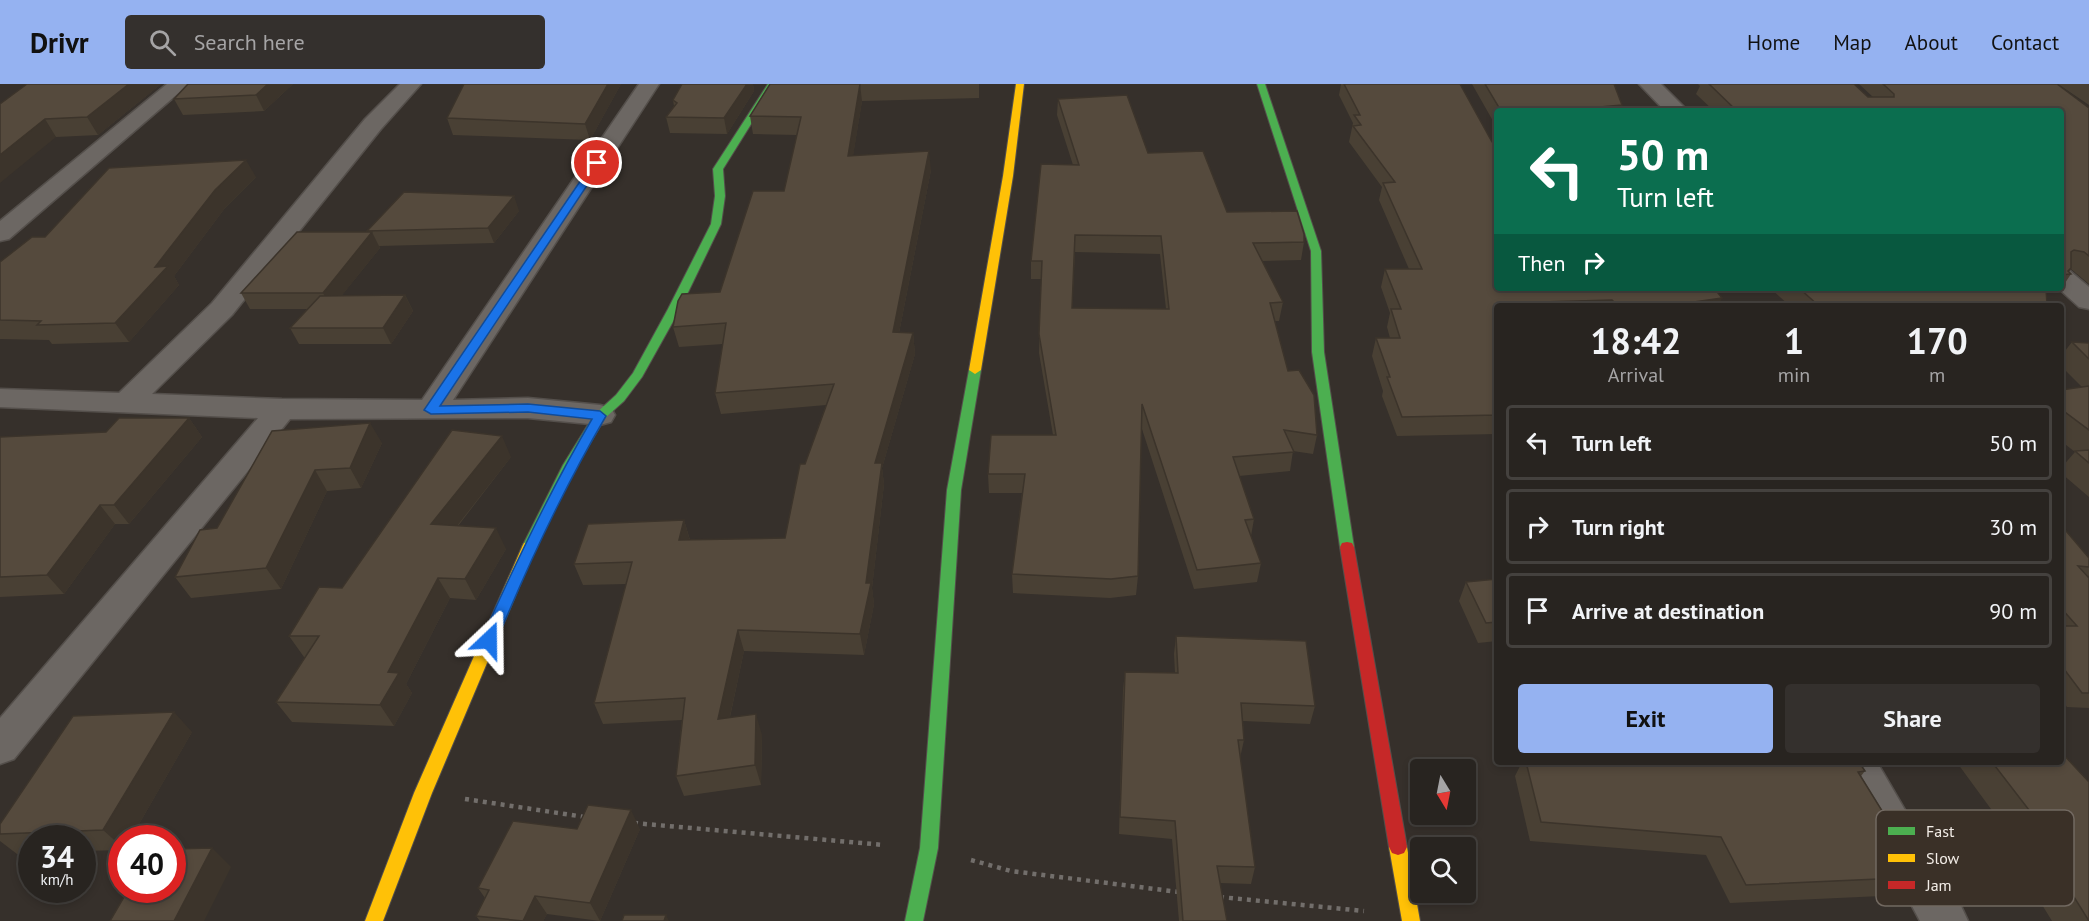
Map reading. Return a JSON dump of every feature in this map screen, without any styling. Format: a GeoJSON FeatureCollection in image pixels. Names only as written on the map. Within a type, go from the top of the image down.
{"type":"FeatureCollection","features":[{"type":"Feature","properties":{"kind":"street"},"geometry":{"type":"LineString","coordinates":[[0,234],[179,84]]}},
{"type":"Feature","properties":{"kind":"street"},"geometry":{"type":"LineString","coordinates":[[126,403],[222,309],[373,124],[411,84]]}},
{"type":"Feature","properties":{"kind":"street"},"geometry":{"type":"LineString","coordinates":[[431,410],[649,84]]}},
{"type":"Feature","properties":{"kind":"street"},"geometry":{"type":"LineString","coordinates":[[374,921],[423,793],[527,552],[570,465],[600,416],[620,398],[638,374],[674,309],[716,224],[720,196],[718,169],[772,84]]}},
{"type":"Feature","properties":{"kind":"street"},"geometry":{"type":"LineString","coordinates":[[914,921],[929,848],[954,490],[1008,176],[1020,84]]}},
{"type":"Feature","properties":{"kind":"street"},"geometry":{"type":"LineString","coordinates":[[1261,84],[1316,251],[1318,351],[1344,531],[1410,918]]}},
{"type":"Feature","properties":{"kind":"street"},"geometry":{"type":"LineString","coordinates":[[1649,84],[1674,108]]}},
{"type":"Feature","properties":{"kind":"street"},"geometry":{"type":"LineString","coordinates":[[2064,280],[2089,302]]}},
{"type":"Feature","properties":{"kind":"street"},"geometry":{"type":"LineString","coordinates":[[0,398],[282,409],[528,408],[600,416]]}},
{"type":"Feature","properties":{"kind":"street"},"geometry":{"type":"LineString","coordinates":[[0,747],[282,409]]}},
{"type":"Feature","properties":{"kind":"street"},"geometry":{"type":"LineString","coordinates":[[1857,765],[1882,810]]}},
{"type":"Feature","properties":{"kind":"street"},"geometry":{"type":"LineString","coordinates":[[1937,906],[1946,921]]}},
{"type":"Feature","properties":{"kind":"path"},"geometry":{"type":"LineString","coordinates":[[423,793],[588,817]]}},
{"type":"Feature","properties":{"kind":"path"},"geometry":{"type":"LineString","coordinates":[[623,822],[785,838],[929,848],[1011,871],[1181,892]]}},
{"type":"Feature","properties":{"kind":"path"},"geometry":{"type":"LineString","coordinates":[[1215,896],[1410,918]]}},
{"type":"Feature","properties":{"kind":"building"},"geometry":{"type":"Polygon","coordinates":[[[27,84],[129,84],[87,117],[45,119],[0,155],[0,104],[27,84]]]}},
{"type":"Feature","properties":{"kind":"building"},"geometry":{"type":"Polygon","coordinates":[[[188,84],[268,84],[256,95],[174,99],[188,84]]]}},
{"type":"Feature","properties":{"kind":"building"},"geometry":{"type":"Polygon","coordinates":[[[464,84],[608,84],[585,124],[447,118],[464,84]]]}},
{"type":"Feature","properties":{"kind":"building"},"geometry":{"type":"Polygon","coordinates":[[[682,84],[747,84],[724,118],[666,117],[677,103],[673,100],[682,84]]]}},
{"type":"Feature","properties":{"kind":"building"},"geometry":{"type":"Polygon","coordinates":[[[770,84],[860,84],[848,156],[929,151],[893,332],[913,333],[875,463],[882,463],[866,583],[871,583],[860,634],[738,630],[718,719],[756,714],[755,765],[676,776],[685,698],[594,703],[632,562],[574,564],[588,524],[684,520],[679,540],[785,538],[800,464],[805,464],[834,384],[715,393],[726,323],[673,327],[678,301],[682,294],[720,292],[753,191],[784,191],[801,117],[750,116],[770,84]]]}},
{"type":"Feature","properties":{"kind":"building"},"geometry":{"type":"Polygon","coordinates":[[[1344,84],[1460,84],[1494,143],[1494,291],[1716,291],[1722,298],[1687,303],[1615,303],[1612,300],[1494,303],[1494,415],[1402,417],[1376,338],[1400,338],[1391,309],[1401,309],[1385,269],[1422,269],[1383,183],[1395,182],[1353,126],[1361,125],[1354,115],[1360,115],[1344,84]]]}},
{"type":"Feature","properties":{"kind":"building"},"geometry":{"type":"Polygon","coordinates":[[[1485,84],[1614,84],[1622,105],[1600,108],[1499,108],[1485,84]]]}},
{"type":"Feature","properties":{"kind":"building"},"geometry":{"type":"Polygon","coordinates":[[[1709,84],[1854,84],[1868,97],[1894,97],[1894,94],[1883,84],[2057,84],[2089,108],[2089,256],[2084,252],[2074,250],[2071,252],[2071,268],[2068,271],[2071,274],[2064,275],[2064,108],[1734,108],[1709,84]]]}},
{"type":"Feature","properties":{"kind":"building"},"geometry":{"type":"Polygon","coordinates":[[[1127,95],[1148,153],[1203,151],[1227,212],[1297,211],[1304,242],[1253,243],[1283,302],[1270,303],[1288,371],[1299,370],[1314,395],[1317,435],[1284,430],[1294,452],[1233,457],[1254,519],[1245,520],[1261,563],[1197,570],[1142,404],[1138,576],[1111,579],[1012,574],[1025,474],[988,474],[991,435],[1056,435],[1039,334],[1042,261],[1031,261],[1041,164],[1079,165],[1058,99],[1127,95]],[[1075,235],[1072,308],[1169,309],[1161,236],[1075,235]]]}},
{"type":"Feature","properties":{"kind":"building"},"geometry":{"type":"Polygon","coordinates":[[[246,160],[215,190],[155,267],[168,266],[115,323],[37,325],[41,321],[0,320],[0,262],[32,237],[45,237],[109,168],[246,160]]]}},
{"type":"Feature","properties":{"kind":"building"},"geometry":{"type":"Polygon","coordinates":[[[404,192],[514,196],[488,228],[367,231],[404,192]]]}},
{"type":"Feature","properties":{"kind":"building"},"geometry":{"type":"Polygon","coordinates":[[[297,232],[372,232],[323,293],[241,293],[297,232]]]}},
{"type":"Feature","properties":{"kind":"building"},"geometry":{"type":"Polygon","coordinates":[[[1802,291],[2046,291],[2047,303],[1816,303],[1802,291]]]}},
{"type":"Feature","properties":{"kind":"building"},"geometry":{"type":"Polygon","coordinates":[[[405,295],[383,328],[290,328],[320,296],[405,295]]]}},
{"type":"Feature","properties":{"kind":"building"},"geometry":{"type":"Polygon","coordinates":[[[2072,342],[2089,343],[2089,359],[2072,342]]]}},
{"type":"Feature","properties":{"kind":"building"},"geometry":{"type":"Polygon","coordinates":[[[2089,386],[2089,430],[2064,411],[2064,390],[2089,386]]]}},
{"type":"Feature","properties":{"kind":"building"},"geometry":{"type":"Polygon","coordinates":[[[119,418],[189,418],[114,505],[100,505],[47,575],[0,577],[0,437],[106,432],[119,418]]]}},
{"type":"Feature","properties":{"kind":"building"},"geometry":{"type":"Polygon","coordinates":[[[370,423],[350,468],[315,470],[266,568],[175,577],[200,530],[217,528],[272,431],[370,423]]]}},
{"type":"Feature","properties":{"kind":"building"},"geometry":{"type":"Polygon","coordinates":[[[452,430],[502,436],[431,524],[496,528],[465,579],[438,578],[388,672],[399,673],[380,705],[276,702],[319,636],[289,636],[319,587],[342,588],[452,430]]]}},
{"type":"Feature","properties":{"kind":"building"},"geometry":{"type":"Polygon","coordinates":[[[2089,450],[2089,463],[2075,451],[2089,450]]]}},
{"type":"Feature","properties":{"kind":"building"},"geometry":{"type":"Polygon","coordinates":[[[2064,529],[2089,558],[2089,567],[2078,566],[2089,578],[2089,693],[2082,693],[2064,669],[2064,626],[2077,626],[2064,611],[2064,529]]]}},
{"type":"Feature","properties":{"kind":"building"},"geometry":{"type":"Polygon","coordinates":[[[1494,579],[1494,622],[1486,623],[1466,582],[1494,579]]]}},
{"type":"Feature","properties":{"kind":"building"},"geometry":{"type":"Polygon","coordinates":[[[1176,636],[1306,641],[1315,706],[1241,703],[1244,740],[1238,740],[1255,867],[1217,866],[1227,921],[1183,921],[1175,821],[1120,817],[1125,672],[1178,673],[1176,636]]]}},
{"type":"Feature","properties":{"kind":"building"},"geometry":{"type":"Polygon","coordinates":[[[174,712],[103,830],[96,830],[96,825],[18,825],[18,833],[0,834],[0,824],[73,716],[174,712]]]}},
{"type":"Feature","properties":{"kind":"building"},"geometry":{"type":"Polygon","coordinates":[[[2064,755],[2089,782],[2089,921],[2074,897],[2074,810],[2029,810],[1994,765],[2064,765],[2064,755]]]}},
{"type":"Feature","properties":{"kind":"building"},"geometry":{"type":"Polygon","coordinates":[[[1527,765],[1861,765],[1865,771],[1858,772],[1882,810],[1876,810],[1876,879],[1746,885],[1721,837],[1541,822],[1527,765]]]}},
{"type":"Feature","properties":{"kind":"building"},"geometry":{"type":"Polygon","coordinates":[[[588,805],[631,810],[590,903],[535,896],[523,921],[476,916],[489,890],[478,888],[513,821],[577,829],[588,805]]]}},
{"type":"Feature","properties":{"kind":"building"},"geometry":{"type":"Polygon","coordinates":[[[212,848],[186,898],[186,849],[212,848]]]}},
{"type":"Feature","properties":{"kind":"building"},"geometry":{"type":"Polygon","coordinates":[[[120,903],[183,903],[174,921],[110,921],[120,903]]]}},
{"type":"Feature","properties":{"kind":"building"},"geometry":{"type":"Polygon","coordinates":[[[624,915],[666,915],[664,921],[622,921],[624,915]]]}},
{"type":"Feature","properties":{"kind":"traffic: fast"},"geometry":{"type":"LineString","coordinates":[[529,547],[570,465],[600,415],[620,398],[638,374],[674,309],[716,224],[720,196],[718,169],[772,84]]}},
{"type":"Feature","properties":{"kind":"traffic: fast"},"geometry":{"type":"LineString","coordinates":[[1261,84],[1316,251],[1318,352],[1347,547]]}},
{"type":"Feature","properties":{"kind":"traffic: fast"},"geometry":{"type":"LineString","coordinates":[[914,921],[929,848],[954,490],[975,370]]}},
{"type":"Feature","properties":{"kind":"traffic: slow"},"geometry":{"type":"LineString","coordinates":[[975,370],[1008,176],[1020,84]]}},
{"type":"Feature","properties":{"kind":"traffic: slow"},"geometry":{"type":"LineString","coordinates":[[374,921],[423,793],[529,547]]}},
{"type":"Feature","properties":{"kind":"traffic: slow"},"geometry":{"type":"LineString","coordinates":[[1398,847],[1411,921]]}},
{"type":"Feature","properties":{"kind":"traffic: jam"},"geometry":{"type":"LineString","coordinates":[[1347,547],[1398,847]]}},
{"type":"Feature","properties":{"kind":"route"},"geometry":{"type":"LineString","coordinates":[[489,640],[527,552],[561,483],[600,416],[528,408],[431,410],[597,163]]}}]}
